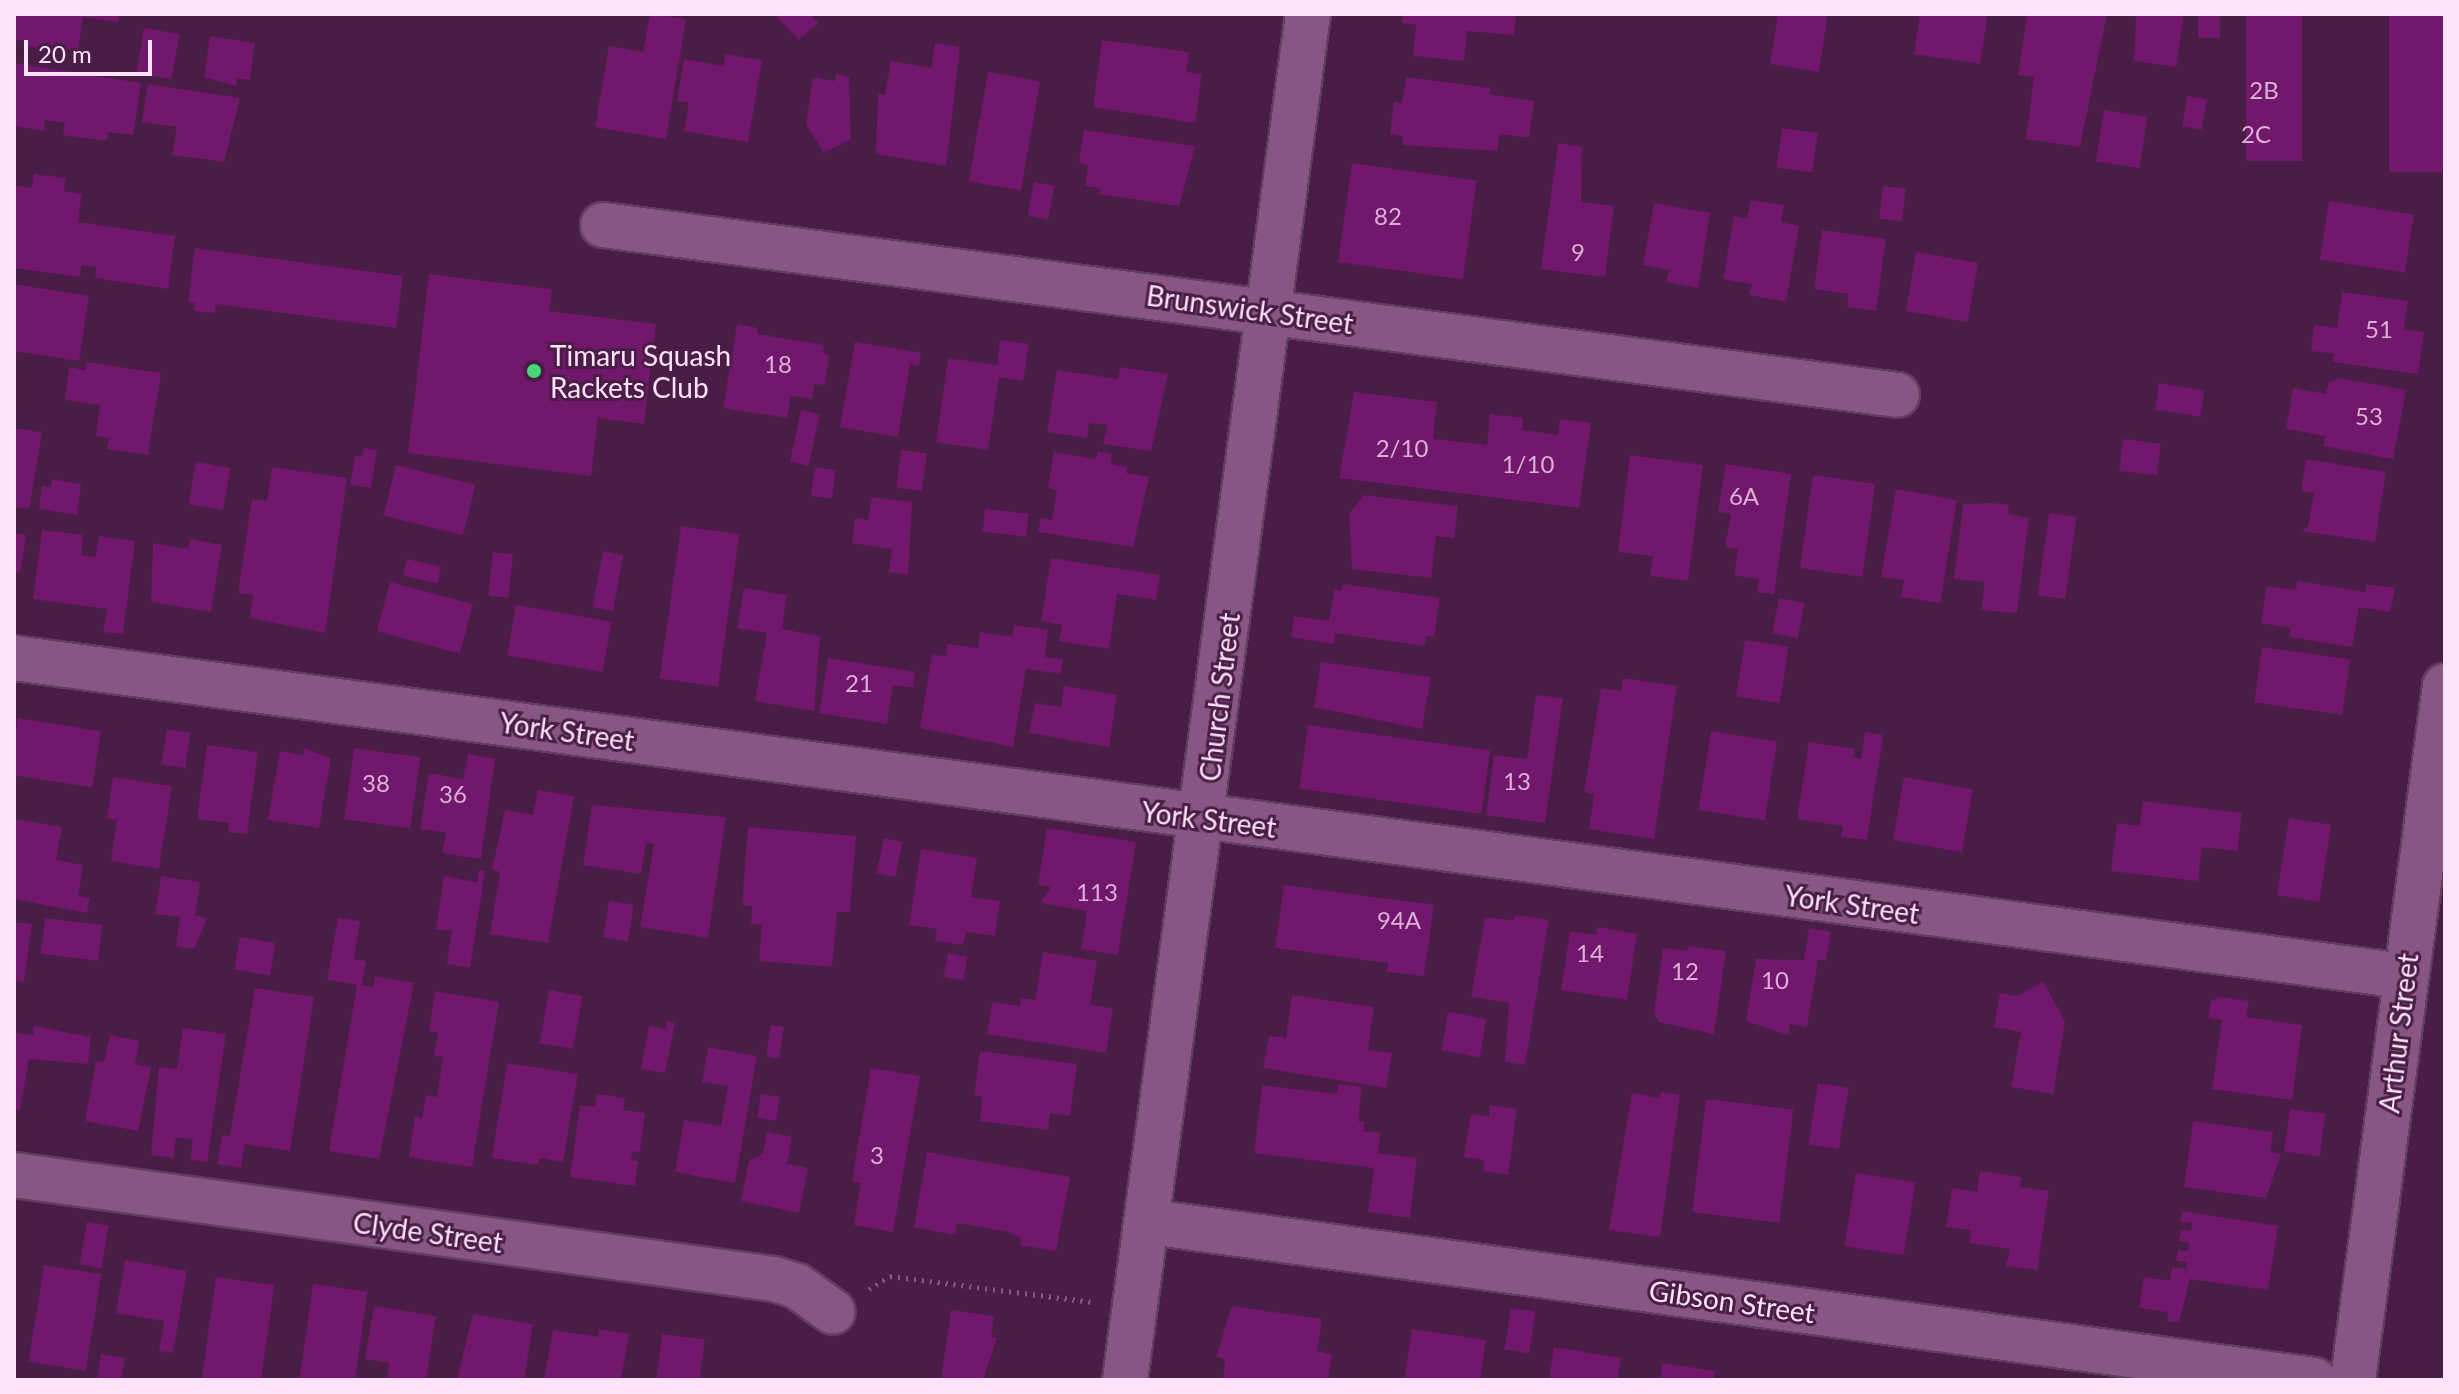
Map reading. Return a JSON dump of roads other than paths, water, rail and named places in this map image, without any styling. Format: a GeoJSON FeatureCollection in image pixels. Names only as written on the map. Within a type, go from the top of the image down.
{"type":"FeatureCollection","features":[{"type":"Feature","properties":{"kind":"street","name":"Church Street"},"geometry":{"type":"LineString","coordinates":[[1125,1380],[1150,1222],[1308,14]]}},
{"type":"Feature","properties":{"kind":"street","name":"Brunswick Street"},"geometry":{"type":"LineString","coordinates":[[603,225],[1897,395]]}},
{"type":"Feature","properties":{"kind":"street","name":"York Street"},"geometry":{"type":"LineString","coordinates":[[14,658],[1203,819],[2405,976]]}},
{"type":"Feature","properties":{"kind":"street","name":"Arthur Street"},"geometry":{"type":"LineString","coordinates":[[2353,1380],[2405,976],[2440,760],[2445,686]]}},
{"type":"Feature","properties":{"kind":"street","name":"Clyde Street"},"geometry":{"type":"LineString","coordinates":[[14,1175],[774,1279],[797,1286],[833,1312]]}},
{"type":"Feature","properties":{"kind":"street","name":"Gibson Street"},"geometry":{"type":"LineString","coordinates":[[1150,1222],[2314,1380]]}},
{"type":"Feature","properties":{"kind":"place","name":"Timaru Squash Rackets Club"},"geometry":{"type":"Point","coordinates":[534,371]}}]}
